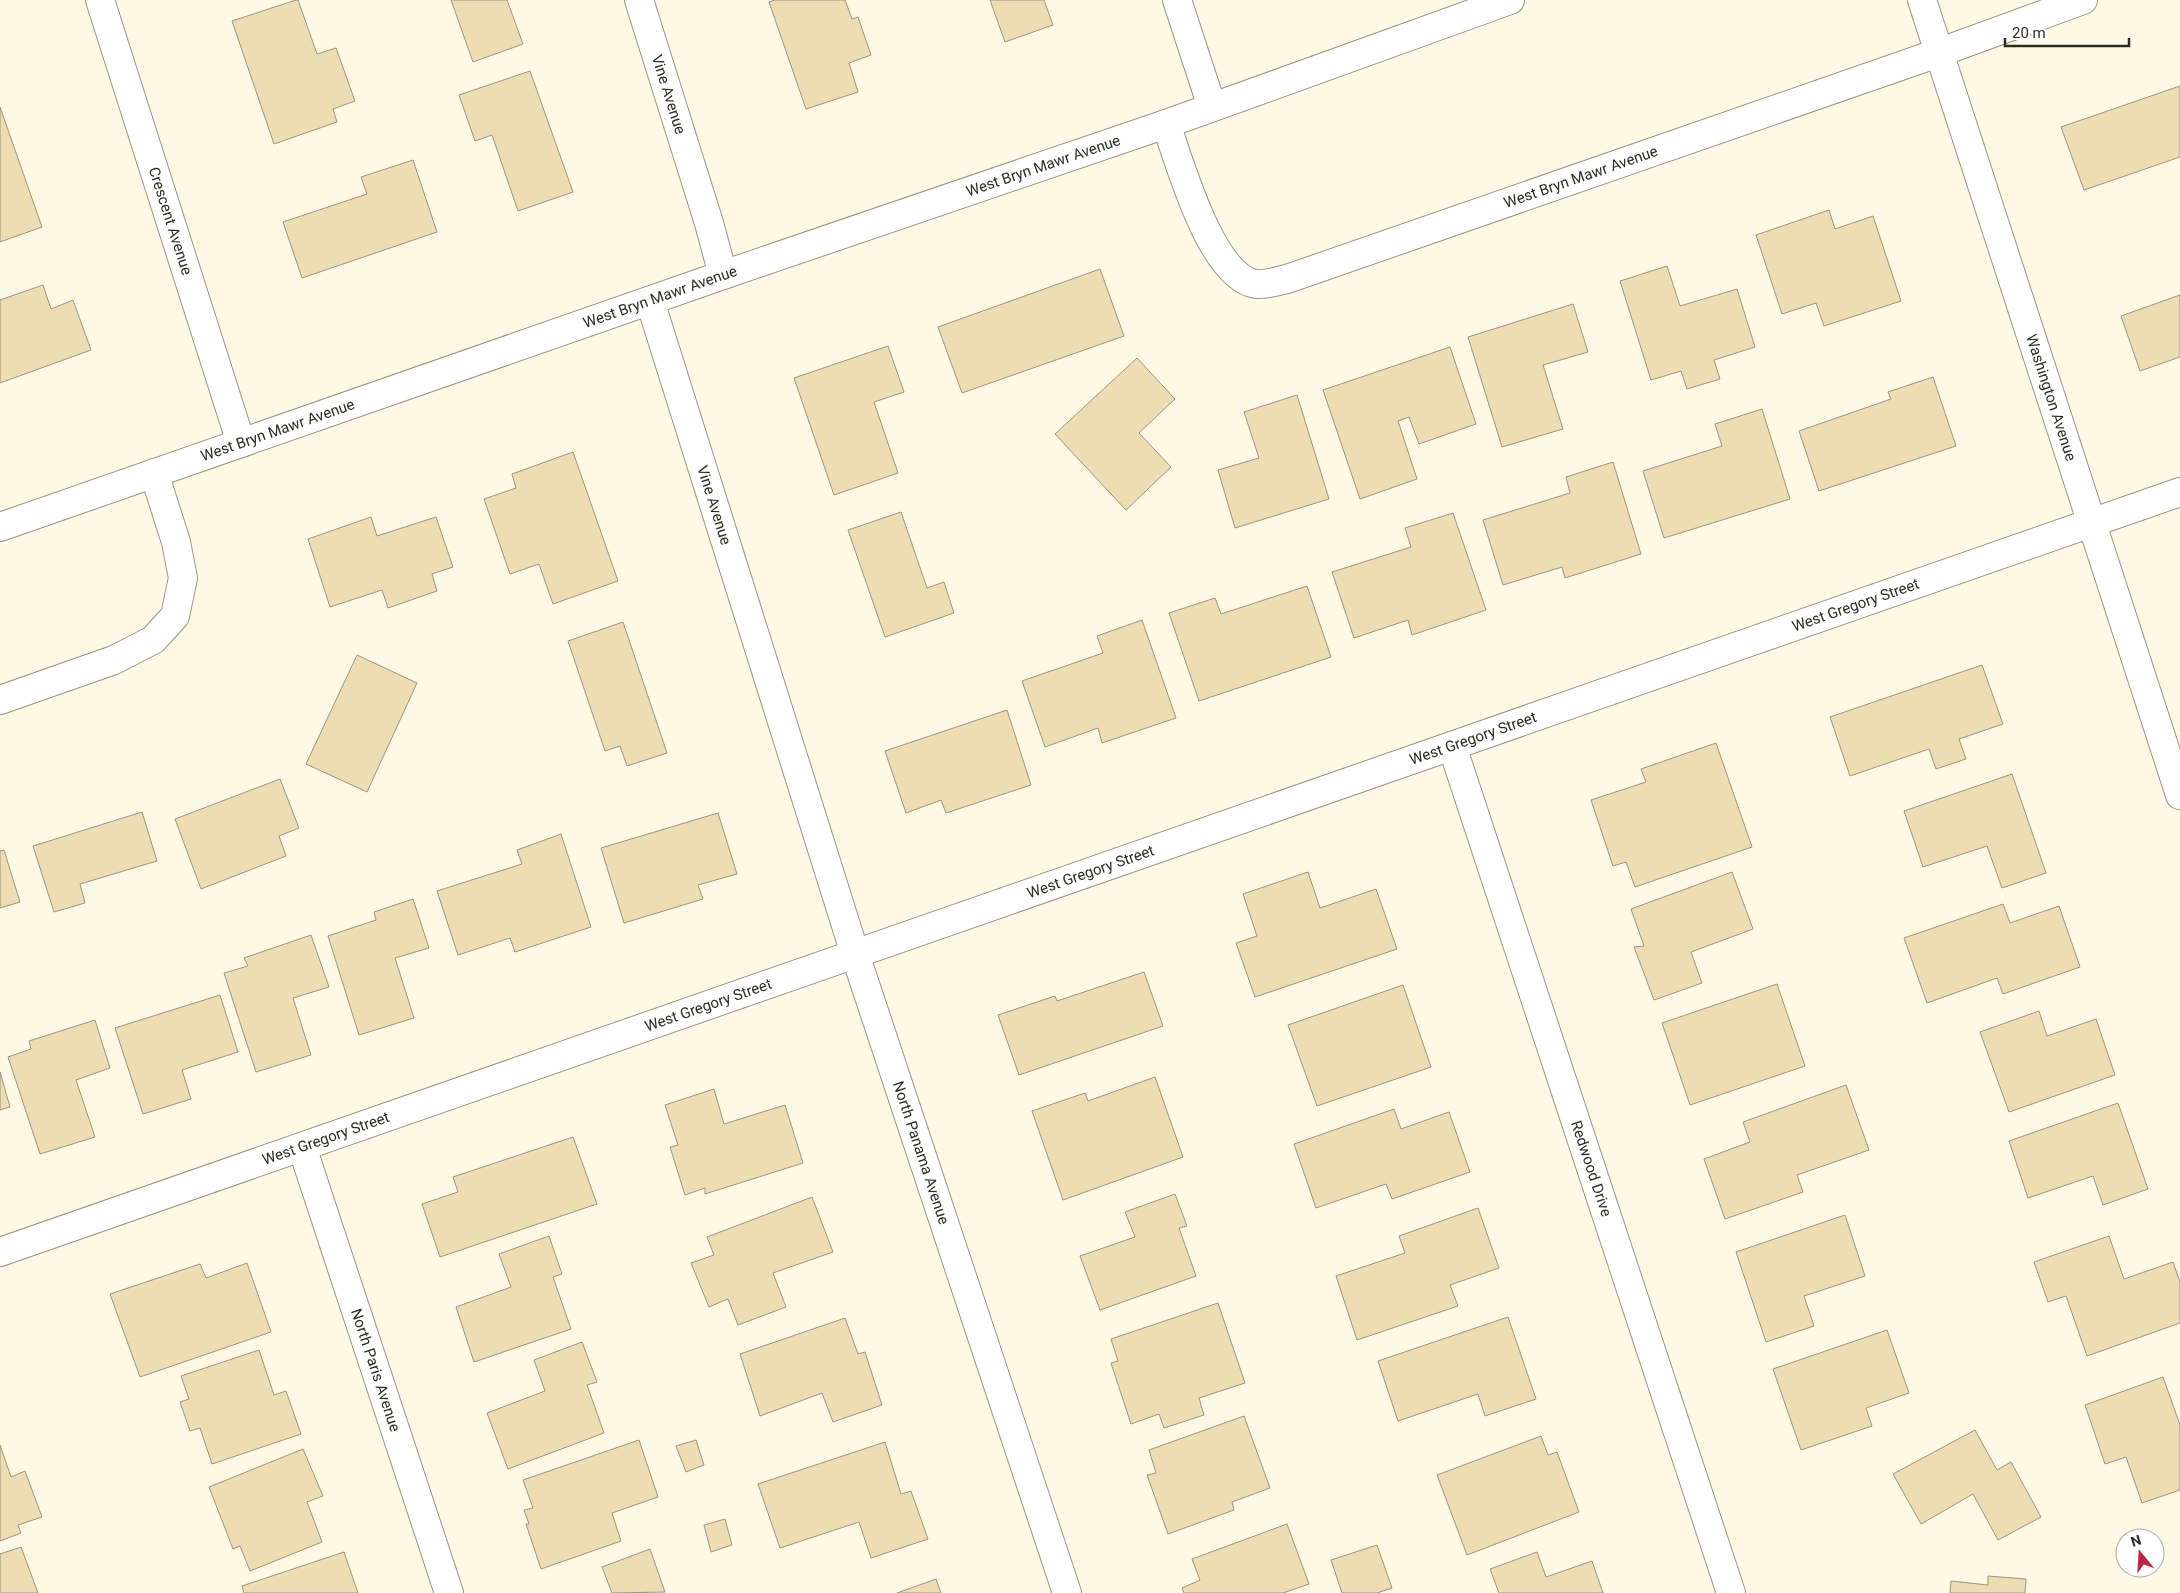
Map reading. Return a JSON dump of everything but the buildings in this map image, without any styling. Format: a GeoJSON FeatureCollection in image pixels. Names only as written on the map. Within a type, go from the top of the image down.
{"type":"FeatureCollection","features":[{"type":"Feature","properties":{"kind":"street","name":"Crescent Avenue"},"geometry":{"type":"LineString","coordinates":[[100,0],[241,443]]}},
{"type":"Feature","properties":{"kind":"street","name":"Vine Avenue"},"geometry":{"type":"LineString","coordinates":[[639,0],[709,223],[723,275]]}},
{"type":"Feature","properties":{"kind":"street"},"geometry":{"type":"LineString","coordinates":[[1177,0],[1212,107]]}},
{"type":"Feature","properties":{"kind":"street","name":"West Bryn Mawr Avenue"},"geometry":{"type":"LineString","coordinates":[[0,526],[723,275],[1166,124],[1510,0]]}},
{"type":"Feature","properties":{"kind":"street","name":"Washington Avenue"},"geometry":{"type":"LineString","coordinates":[[1922,0],[2180,794]]}},
{"type":"Feature","properties":{"kind":"street","name":"West Bryn Mawr Avenue"},"geometry":{"type":"LineString","coordinates":[[1166,124],[1205,228],[1219,256],[1237,275],[1256,284],[1287,279],[1938,53],[2083,0]]}},
{"type":"Feature","properties":{"kind":"street","name":"Vine Avenue"},"geometry":{"type":"LineString","coordinates":[[650,301],[778,710]]}},
{"type":"Feature","properties":{"kind":"street"},"geometry":{"type":"LineString","coordinates":[[0,700],[114,660],[153,640],[175,616],[183,578],[176,542],[154,473]]}},
{"type":"Feature","properties":{"kind":"street","name":"West Gregory Street"},"geometry":{"type":"LineString","coordinates":[[0,1252],[2180,492]]}},
{"type":"Feature","properties":{"kind":"street","name":"North Panama Avenue"},"geometry":{"type":"LineString","coordinates":[[778,710],[855,954],[1066,1593]]}},
{"type":"Feature","properties":{"kind":"street","name":"Redwood Drive"},"geometry":{"type":"LineString","coordinates":[[1452,746],[1731,1593]]}},
{"type":"Feature","properties":{"kind":"street","name":"North Paris Avenue"},"geometry":{"type":"LineString","coordinates":[[302,1147],[449,1593]]}}]}
